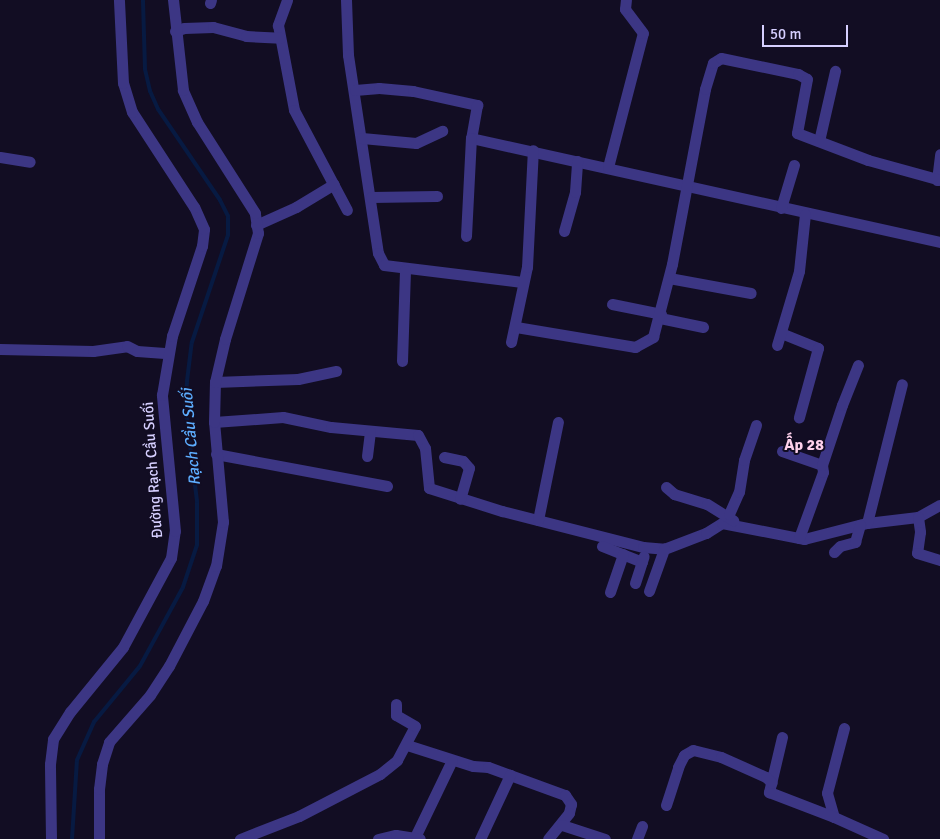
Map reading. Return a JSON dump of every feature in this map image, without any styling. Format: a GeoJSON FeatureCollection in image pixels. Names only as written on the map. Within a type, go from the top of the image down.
{"type":"FeatureCollection","features":[{"type":"Feature","properties":{"kind":"street","name":"Đường Rạch Cầu Suối"},"geometry":{"type":"LineString","coordinates":[[51,839],[50,764],[53,740],[70,712],[123,647],[171,558],[175,531],[162,395],[168,353],[202,246],[204,229],[194,207],[132,112],[123,83],[119,0]]}},
{"type":"Feature","properties":{"kind":"street"},"geometry":{"type":"LineString","coordinates":[[99,839],[99,789],[109,742],[150,695],[168,666],[202,601],[216,566],[223,522],[214,422],[216,382],[225,338],[258,233],[255,213],[197,122],[183,90],[175,32],[173,0]]}},
{"type":"Feature","properties":{"kind":"street"},"geometry":{"type":"LineString","coordinates":[[287,0],[278,25],[294,110],[347,210]]}},
{"type":"Feature","properties":{"kind":"street"},"geometry":{"type":"LineString","coordinates":[[346,0],[345,30],[378,253],[384,265],[405,270],[522,282]]}},
{"type":"Feature","properties":{"kind":"street"},"geometry":{"type":"LineString","coordinates":[[608,167],[643,33],[625,9],[626,0]]}},
{"type":"Feature","properties":{"kind":"street"},"geometry":{"type":"LineString","coordinates":[[175,32],[184,28],[213,27],[246,36],[280,38]]}},
{"type":"Feature","properties":{"kind":"street"},"geometry":{"type":"LineString","coordinates":[[516,327],[635,347],[653,337],[669,278],[705,89],[713,63],[721,58],[798,74],[806,78],[797,133],[819,142],[938,180],[940,154]]}},
{"type":"Feature","properties":{"kind":"street"},"geometry":{"type":"LineString","coordinates":[[819,142],[836,71]]}},
{"type":"Feature","properties":{"kind":"street"},"geometry":{"type":"LineString","coordinates":[[354,90],[380,88],[477,104],[471,138],[466,236]]}},
{"type":"Feature","properties":{"kind":"street"},"geometry":{"type":"LineString","coordinates":[[362,138],[416,143],[442,131]]}},
{"type":"Feature","properties":{"kind":"street"},"geometry":{"type":"LineString","coordinates":[[471,138],[533,150],[806,214],[940,242]]}},
{"type":"Feature","properties":{"kind":"street"},"geometry":{"type":"LineString","coordinates":[[511,342],[516,327],[522,282],[527,267],[533,150]]}},
{"type":"Feature","properties":{"kind":"street"},"geometry":{"type":"LineString","coordinates":[[0,157],[30,162]]}},
{"type":"Feature","properties":{"kind":"street"},"geometry":{"type":"LineString","coordinates":[[564,231],[575,192],[577,161]]}},
{"type":"Feature","properties":{"kind":"street"},"geometry":{"type":"LineString","coordinates":[[781,208],[794,165]]}},
{"type":"Feature","properties":{"kind":"street"},"geometry":{"type":"LineString","coordinates":[[256,225],[296,207],[334,184]]}},
{"type":"Feature","properties":{"kind":"street"},"geometry":{"type":"LineString","coordinates":[[370,197],[437,196]]}},
{"type":"Feature","properties":{"kind":"street"},"geometry":{"type":"LineString","coordinates":[[777,345],[799,271],[806,214]]}},
{"type":"Feature","properties":{"kind":"street"},"geometry":{"type":"LineString","coordinates":[[402,361],[405,270]]}},
{"type":"Feature","properties":{"kind":"street"},"geometry":{"type":"LineString","coordinates":[[669,278],[751,293]]}},
{"type":"Feature","properties":{"kind":"street"},"geometry":{"type":"LineString","coordinates":[[612,304],[703,327]]}},
{"type":"Feature","properties":{"kind":"street"},"geometry":{"type":"LineString","coordinates":[[781,334],[818,348],[799,417]]}},
{"type":"Feature","properties":{"kind":"street"},"geometry":{"type":"LineString","coordinates":[[0,350],[93,351],[127,346],[136,351],[168,353]]}},
{"type":"Feature","properties":{"kind":"street"},"geometry":{"type":"LineString","coordinates":[[799,538],[823,472],[822,465],[858,365]]}},
{"type":"Feature","properties":{"kind":"street"},"geometry":{"type":"LineString","coordinates":[[216,382],[298,379],[336,371]]}},
{"type":"Feature","properties":{"kind":"street"},"geometry":{"type":"LineString","coordinates":[[834,552],[840,546],[855,542],[863,524],[902,384]]}},
{"type":"Feature","properties":{"kind":"street"},"geometry":{"type":"LineString","coordinates":[[214,422],[283,417],[370,432],[422,437],[429,488],[460,499],[648,548],[664,549],[706,533],[722,524],[737,524],[799,538],[863,524],[918,517],[940,505]]}},
{"type":"Feature","properties":{"kind":"street"},"geometry":{"type":"LineString","coordinates":[[538,520],[558,422]]}},
{"type":"Feature","properties":{"kind":"street"},"geometry":{"type":"LineString","coordinates":[[728,514],[739,492],[744,460],[756,424]]}},
{"type":"Feature","properties":{"kind":"street"},"geometry":{"type":"LineString","coordinates":[[367,456],[370,432]]}},
{"type":"Feature","properties":{"kind":"street"},"geometry":{"type":"LineString","coordinates":[[782,451],[822,465]]}},
{"type":"Feature","properties":{"kind":"street"},"geometry":{"type":"LineString","coordinates":[[216,454],[387,486]]}},
{"type":"Feature","properties":{"kind":"street"},"geometry":{"type":"LineString","coordinates":[[444,458],[463,461],[469,468],[460,499]]}},
{"type":"Feature","properties":{"kind":"street"},"geometry":{"type":"LineString","coordinates":[[666,487],[674,494],[728,514],[737,524]]}},
{"type":"Feature","properties":{"kind":"street"},"geometry":{"type":"LineString","coordinates":[[918,517],[920,532],[917,553],[940,560]]}},
{"type":"Feature","properties":{"kind":"street"},"geometry":{"type":"LineString","coordinates":[[602,546],[642,562]]}},
{"type":"Feature","properties":{"kind":"street"},"geometry":{"type":"LineString","coordinates":[[635,583],[648,548]]}},
{"type":"Feature","properties":{"kind":"street"},"geometry":{"type":"LineString","coordinates":[[648,591],[664,549]]}},
{"type":"Feature","properties":{"kind":"street"},"geometry":{"type":"LineString","coordinates":[[610,592],[623,554]]}},
{"type":"Feature","properties":{"kind":"street"},"geometry":{"type":"LineString","coordinates":[[240,839],[299,816],[380,774],[397,760],[407,745],[415,726],[396,715],[396,704]]}},
{"type":"Feature","properties":{"kind":"street"},"geometry":{"type":"LineString","coordinates":[[834,817],[827,793],[844,728]]}},
{"type":"Feature","properties":{"kind":"street"},"geometry":{"type":"LineString","coordinates":[[782,738],[769,792],[884,839]]}},
{"type":"Feature","properties":{"kind":"street"},"geometry":{"type":"LineString","coordinates":[[407,745],[452,760],[510,775],[565,795],[571,804],[562,825],[548,839]]}},
{"type":"Feature","properties":{"kind":"street"},"geometry":{"type":"LineString","coordinates":[[666,805],[684,754],[693,750],[704,750],[756,778],[772,783]]}},
{"type":"Feature","properties":{"kind":"street"},"geometry":{"type":"LineString","coordinates":[[374,836],[396,835],[417,838],[452,760]]}},
{"type":"Feature","properties":{"kind":"street"},"geometry":{"type":"LineString","coordinates":[[480,839],[510,775]]}},
{"type":"Feature","properties":{"kind":"street"},"geometry":{"type":"LineString","coordinates":[[562,825],[598,838]]}},
{"type":"Feature","properties":{"kind":"street"},"geometry":{"type":"LineString","coordinates":[[637,839],[642,826]]}},
{"type":"Feature","properties":{"kind":"waterway","name":"Rạch Cầu Suối"},"geometry":{"type":"LineString","coordinates":[[72,839],[77,760],[94,722],[140,666],[183,587],[197,545],[197,501],[185,405],[187,381],[192,342],[228,235],[228,216],[220,200],[158,109],[150,91],[145,69],[143,0]]}},
{"type":"Feature","properties":{"kind":"district","name":"Ấp 28"},"geometry":{"type":"Point","coordinates":[804,445]}}]}
